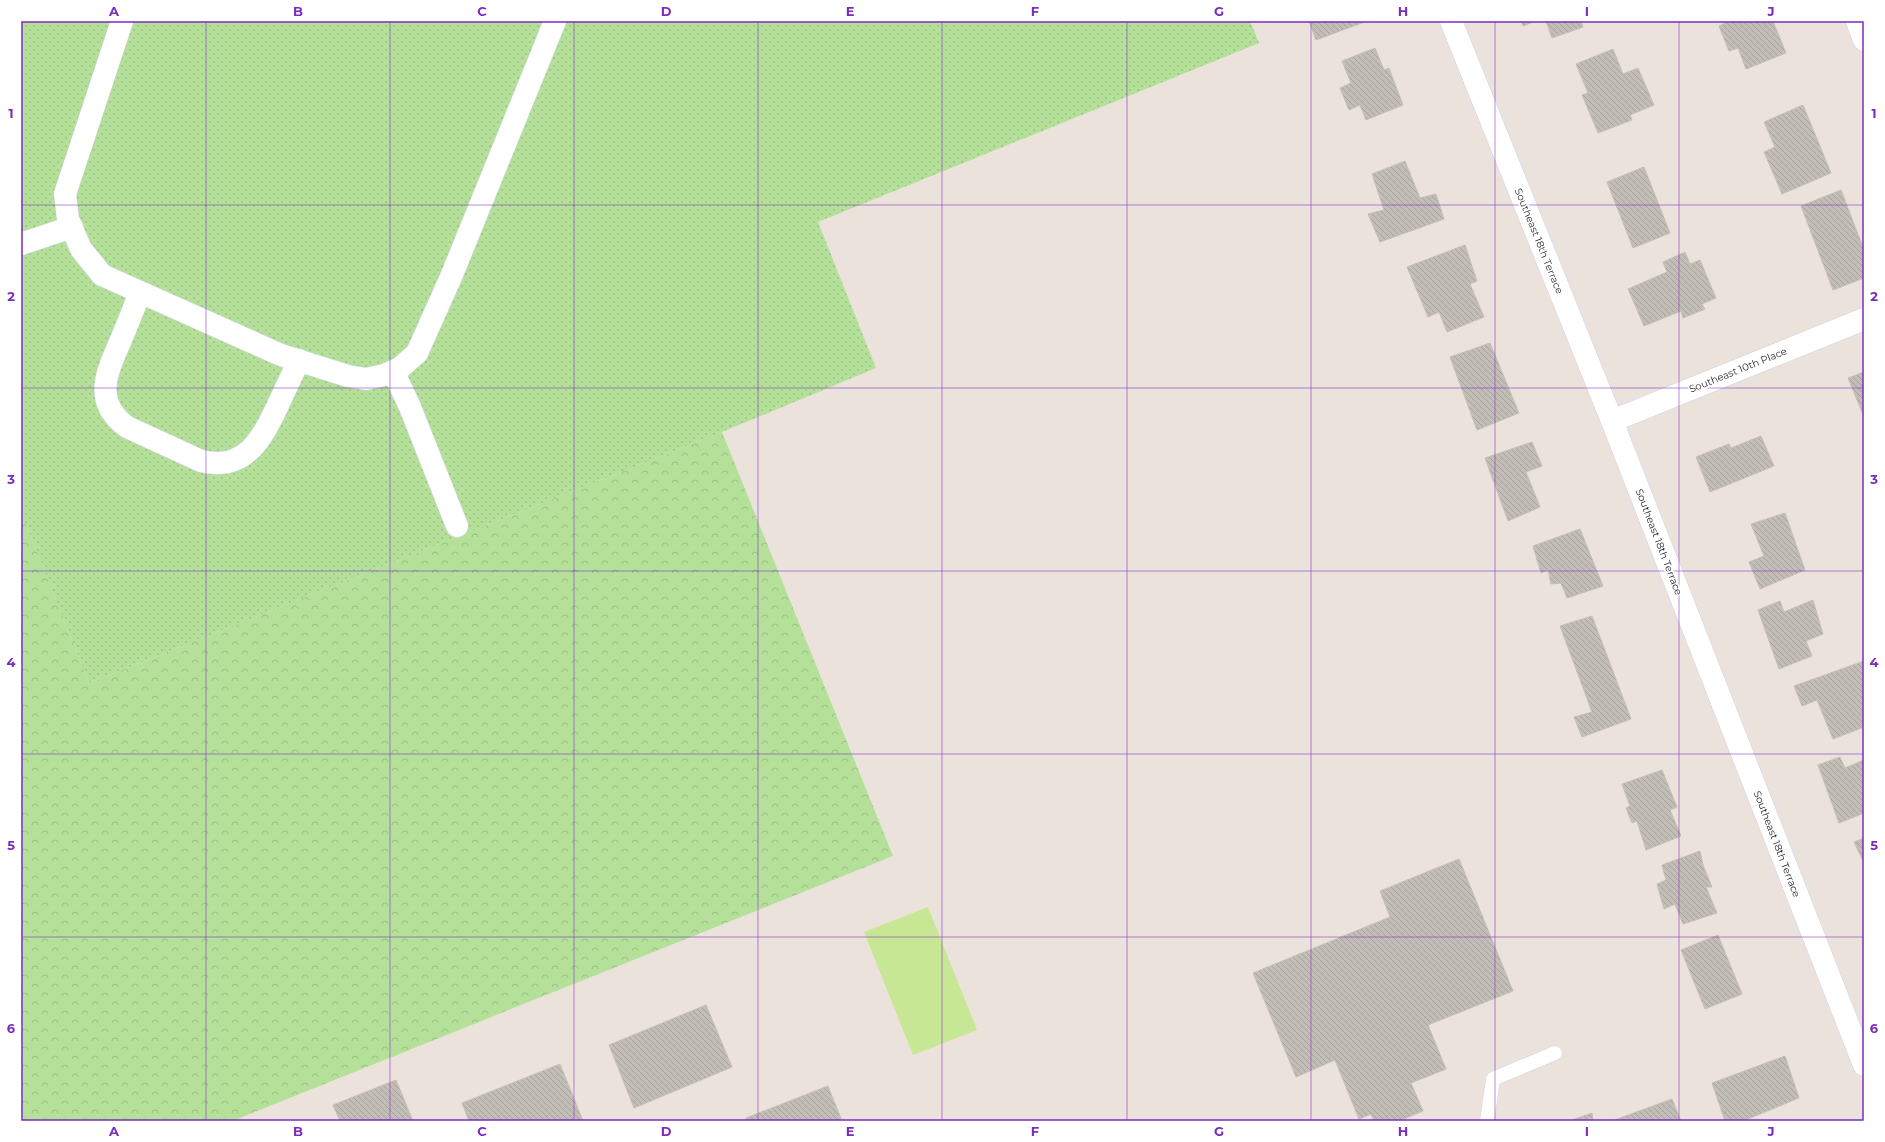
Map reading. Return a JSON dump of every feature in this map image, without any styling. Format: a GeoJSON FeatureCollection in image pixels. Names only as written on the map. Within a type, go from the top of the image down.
{"type":"FeatureCollection","features":[{"type":"Feature","properties":{"kind":"street"},"geometry":{"type":"LineString","coordinates":[[122,21],[65,194],[68,219],[81,249],[102,275],[140,293],[281,355],[348,376],[366,378],[400,368],[417,353],[451,276],[555,21]]}},
{"type":"Feature","properties":{"kind":"street","name":"Southeast 18th Terrace"},"geometry":{"type":"LineString","coordinates":[[1451,21],[1612,421],[1864,1065]]}},
{"type":"Feature","properties":{"kind":"street"},"geometry":{"type":"LineString","coordinates":[[1856,21],[1864,40]]}},
{"type":"Feature","properties":{"kind":"street"},"geometry":{"type":"LineString","coordinates":[[21,244],[72,227]]}},
{"type":"Feature","properties":{"kind":"street"},"geometry":{"type":"LineString","coordinates":[[140,293],[106,377],[107,399],[112,411],[119,421],[127,427],[201,460],[212,463],[224,462],[233,460],[252,450],[266,431],[299,360]]}},
{"type":"Feature","properties":{"kind":"street","name":"Southeast 10th Place"},"geometry":{"type":"LineString","coordinates":[[1612,421],[1864,319]]}},
{"type":"Feature","properties":{"kind":"street"},"geometry":{"type":"LineString","coordinates":[[393,371],[410,407],[457,526]]}},
{"type":"Feature","properties":{"kind":"lane"},"geometry":{"type":"LineString","coordinates":[[1487,1121],[1493,1079],[1555,1053]]}},
{"type":"Feature","properties":{"kind":"green space"},"geometry":{"type":"Polygon","coordinates":[[[21,21],[1250,21],[1259,43],[818,222],[876,368],[722,432],[89,683],[21,512],[21,21]]]}},
{"type":"Feature","properties":{"kind":"green space"},"geometry":{"type":"Polygon","coordinates":[[[722,432],[893,856],[232,1121],[21,1121],[21,512],[89,683],[722,432]]]}},
{"type":"Feature","properties":{"kind":"green space"},"geometry":{"type":"Polygon","coordinates":[[[928,907],[977,1030],[913,1055],[864,932],[928,907]]]}},
{"type":"Feature","properties":{"kind":"building"},"geometry":{"type":"Polygon","coordinates":[[[1309,21],[1367,21],[1316,40],[1309,21]]]}},
{"type":"Feature","properties":{"kind":"building"},"geometry":{"type":"Polygon","coordinates":[[[1521,21],[1536,21],[1523,26],[1521,21]]]}},
{"type":"Feature","properties":{"kind":"building"},"geometry":{"type":"Polygon","coordinates":[[[1546,21],[1581,21],[1583,27],[1552,38],[1546,21]]]}},
{"type":"Feature","properties":{"kind":"building"},"geometry":{"type":"Polygon","coordinates":[[[1729,21],[1773,21],[1786,53],[1746,69],[1738,48],[1729,51],[1719,26],[1729,21]]]}},
{"type":"Feature","properties":{"kind":"building"},"geometry":{"type":"Polygon","coordinates":[[[1375,48],[1384,70],[1389,68],[1403,105],[1366,120],[1360,105],[1349,110],[1340,88],[1351,83],[1342,61],[1375,48]]]}},
{"type":"Feature","properties":{"kind":"building"},"geometry":{"type":"Polygon","coordinates":[[[1613,49],[1623,74],[1638,68],[1654,105],[1630,115],[1632,120],[1598,133],[1582,95],[1588,93],[1576,64],[1613,49]]]}},
{"type":"Feature","properties":{"kind":"building"},"geometry":{"type":"Polygon","coordinates":[[[1803,105],[1831,173],[1782,194],[1764,152],[1775,147],[1764,122],[1803,105]]]}},
{"type":"Feature","properties":{"kind":"building"},"geometry":{"type":"Polygon","coordinates":[[[1405,161],[1420,198],[1436,194],[1444,219],[1380,242],[1368,214],[1384,210],[1372,174],[1405,161]]]}},
{"type":"Feature","properties":{"kind":"building"},"geometry":{"type":"Polygon","coordinates":[[[1644,167],[1670,233],[1633,248],[1607,182],[1644,167]]]}},
{"type":"Feature","properties":{"kind":"building"},"geometry":{"type":"Polygon","coordinates":[[[1841,190],[1864,250],[1864,278],[1833,290],[1801,206],[1841,190]]]}},
{"type":"Feature","properties":{"kind":"building"},"geometry":{"type":"Polygon","coordinates":[[[1465,245],[1477,281],[1470,284],[1484,317],[1447,332],[1439,312],[1428,317],[1407,267],[1465,245]]]}},
{"type":"Feature","properties":{"kind":"building"},"geometry":{"type":"Polygon","coordinates":[[[1685,252],[1690,264],[1700,260],[1716,298],[1702,304],[1705,309],[1683,318],[1681,311],[1644,326],[1628,289],[1667,272],[1663,262],[1685,252]]]}},
{"type":"Feature","properties":{"kind":"building"},"geometry":{"type":"Polygon","coordinates":[[[1490,343],[1519,413],[1477,430],[1450,357],[1490,343]]]}},
{"type":"Feature","properties":{"kind":"building"},"geometry":{"type":"Polygon","coordinates":[[[1864,372],[1864,417],[1848,378],[1864,372]]]}},
{"type":"Feature","properties":{"kind":"building"},"geometry":{"type":"Polygon","coordinates":[[[1761,436],[1774,466],[1710,492],[1696,457],[1729,444],[1731,448],[1761,436]]]}},
{"type":"Feature","properties":{"kind":"building"},"geometry":{"type":"Polygon","coordinates":[[[1532,442],[1542,466],[1526,472],[1540,507],[1508,521],[1485,458],[1532,442]]]}},
{"type":"Feature","properties":{"kind":"building"},"geometry":{"type":"Polygon","coordinates":[[[1785,513],[1805,570],[1760,589],[1749,562],[1764,556],[1751,524],[1785,513]]]}},
{"type":"Feature","properties":{"kind":"building"},"geometry":{"type":"Polygon","coordinates":[[[1580,529],[1603,586],[1567,598],[1561,583],[1551,584],[1548,570],[1541,573],[1533,546],[1580,529]]]}},
{"type":"Feature","properties":{"kind":"building"},"geometry":{"type":"Polygon","coordinates":[[[1813,600],[1823,634],[1806,641],[1812,656],[1779,669],[1758,610],[1780,601],[1784,612],[1813,600]]]}},
{"type":"Feature","properties":{"kind":"building"},"geometry":{"type":"Polygon","coordinates":[[[1592,616],[1631,719],[1582,737],[1574,717],[1592,712],[1560,626],[1592,616]]]}},
{"type":"Feature","properties":{"kind":"building"},"geometry":{"type":"Polygon","coordinates":[[[1864,661],[1864,714],[1862,715],[1864,727],[1833,739],[1817,700],[1802,706],[1794,686],[1864,661]]]}},
{"type":"Feature","properties":{"kind":"building"},"geometry":{"type":"Polygon","coordinates":[[[1840,757],[1845,768],[1864,760],[1864,813],[1839,823],[1818,765],[1840,757]]]}},
{"type":"Feature","properties":{"kind":"building"},"geometry":{"type":"Polygon","coordinates":[[[1662,770],[1677,807],[1670,810],[1681,836],[1646,850],[1637,821],[1632,823],[1626,808],[1630,806],[1622,784],[1662,770]]]}},
{"type":"Feature","properties":{"kind":"building"},"geometry":{"type":"Polygon","coordinates":[[[1864,838],[1864,863],[1854,842],[1864,838]]]}},
{"type":"Feature","properties":{"kind":"building"},"geometry":{"type":"Polygon","coordinates":[[[1700,851],[1703,865],[1712,887],[1706,887],[1717,913],[1683,924],[1675,904],[1664,909],[1657,884],[1666,880],[1662,865],[1700,851]]]}},
{"type":"Feature","properties":{"kind":"building"},"geometry":{"type":"Polygon","coordinates":[[[1459,859],[1513,991],[1428,1025],[1446,1069],[1411,1083],[1423,1111],[1399,1121],[1374,1121],[1371,1114],[1359,1119],[1335,1060],[1296,1077],[1253,973],[1390,917],[1380,891],[1459,859]]]}},
{"type":"Feature","properties":{"kind":"building"},"geometry":{"type":"Polygon","coordinates":[[[1718,935],[1742,994],[1705,1009],[1681,950],[1718,935]]]}},
{"type":"Feature","properties":{"kind":"building"},"geometry":{"type":"Polygon","coordinates":[[[706,1005],[732,1067],[634,1108],[609,1045],[706,1005]]]}},
{"type":"Feature","properties":{"kind":"building"},"geometry":{"type":"Polygon","coordinates":[[[1785,1056],[1799,1098],[1743,1121],[1725,1121],[1712,1083],[1785,1056]]]}},
{"type":"Feature","properties":{"kind":"building"},"geometry":{"type":"Polygon","coordinates":[[[560,1064],[583,1121],[469,1121],[462,1103],[560,1064]]]}},
{"type":"Feature","properties":{"kind":"building"},"geometry":{"type":"Polygon","coordinates":[[[396,1080],[413,1121],[340,1121],[333,1105],[396,1080]]]}},
{"type":"Feature","properties":{"kind":"building"},"geometry":{"type":"Polygon","coordinates":[[[828,1086],[842,1121],[747,1121],[746,1118],[828,1086]]]}},
{"type":"Feature","properties":{"kind":"building"},"geometry":{"type":"Polygon","coordinates":[[[1672,1099],[1681,1121],[1612,1121],[1672,1099]]]}},
{"type":"Feature","properties":{"kind":"building"},"geometry":{"type":"Polygon","coordinates":[[[1592,1113],[1593,1121],[1569,1121],[1592,1113]]]}}]}
